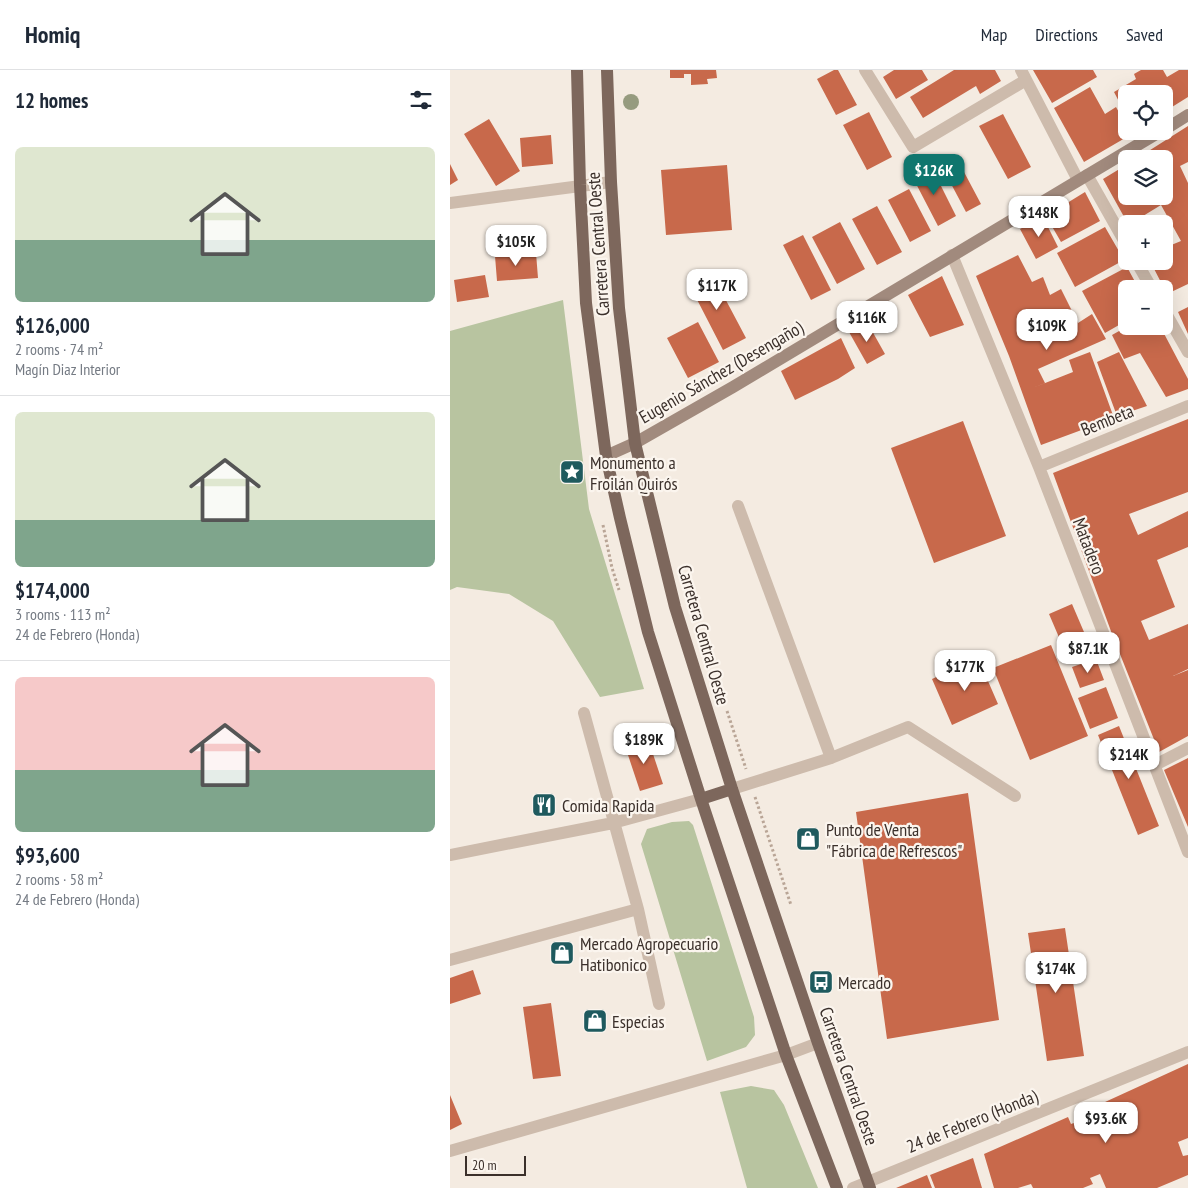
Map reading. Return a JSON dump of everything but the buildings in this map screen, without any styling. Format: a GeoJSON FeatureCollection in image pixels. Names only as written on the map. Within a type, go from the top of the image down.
{"type":"FeatureCollection","features":[{"type":"Feature","properties":{"kind":"main road","name":"Carretera Central Oeste"},"geometry":{"type":"LineString","coordinates":[[577,70],[586,303],[606,456],[620,518],[648,632],[701,799],[786,1055],[836,1188]]}},
{"type":"Feature","properties":{"kind":"main road","name":"Carretera Central Oeste"},"geometry":{"type":"LineString","coordinates":[[607,70],[611,182],[619,308],[635,443],[675,607],[732,789],[818,1043],[869,1185]]}},
{"type":"Feature","properties":{"kind":"main road"},"geometry":{"type":"LineString","coordinates":[[701,799],[732,789]]}},
{"type":"Feature","properties":{"kind":"street"},"geometry":{"type":"LineString","coordinates":[[865,70],[913,147],[1023,75],[1083,178],[1118,232]]}},
{"type":"Feature","properties":{"kind":"street","name":"Eugenio Sánchez (Desengaño)"},"geometry":{"type":"LineString","coordinates":[[1173,124],[1188,115]]}},
{"type":"Feature","properties":{"kind":"street","name":"Eugenio Sánchez (Desengaño)"},"geometry":{"type":"LineString","coordinates":[[606,456],[635,443],[733,387],[1146,140]]}},
{"type":"Feature","properties":{"kind":"street"},"geometry":{"type":"LineString","coordinates":[[450,203],[611,182]]}},
{"type":"Feature","properties":{"kind":"street","name":"Matadero"},"geometry":{"type":"LineString","coordinates":[[952,255],[1039,467],[1188,852]]}},
{"type":"Feature","properties":{"kind":"street"},"geometry":{"type":"LineString","coordinates":[[1173,326],[1188,352]]}},
{"type":"Feature","properties":{"kind":"street","name":"Bembeta"},"geometry":{"type":"LineString","coordinates":[[1039,467],[1188,406]]}},
{"type":"Feature","properties":{"kind":"street"},"geometry":{"type":"LineString","coordinates":[[738,506],[831,758]]}},
{"type":"Feature","properties":{"kind":"street"},"geometry":{"type":"LineString","coordinates":[[584,713],[638,909],[659,1004]]}},
{"type":"Feature","properties":{"kind":"street"},"geometry":{"type":"LineString","coordinates":[[732,789],[831,758],[908,727],[1015,796]]}},
{"type":"Feature","properties":{"kind":"street"},"geometry":{"type":"LineString","coordinates":[[1155,765],[1188,748]]}},
{"type":"Feature","properties":{"kind":"street"},"geometry":{"type":"LineString","coordinates":[[450,855],[614,823],[701,799]]}},
{"type":"Feature","properties":{"kind":"street"},"geometry":{"type":"LineString","coordinates":[[450,960],[638,909]]}},
{"type":"Feature","properties":{"kind":"street"},"geometry":{"type":"LineString","coordinates":[[450,1151],[786,1055],[818,1043]]}},
{"type":"Feature","properties":{"kind":"street","name":"24 de Febrero (Honda)"},"geometry":{"type":"LineString","coordinates":[[853,1188],[869,1185],[1188,1052]]}},
{"type":"Feature","properties":{"kind":"path"},"geometry":{"type":"LineString","coordinates":[[727,710],[792,907]]}},
{"type":"Feature","properties":{"kind":"green space"},"geometry":{"type":"Polygon","coordinates":[[[563,300],[589,509],[644,689],[600,697],[553,621],[509,594],[457,587],[450,590],[450,331],[563,300]]]}},
{"type":"Feature","properties":{"kind":"green space"},"geometry":{"type":"Polygon","coordinates":[[[689,821],[693,825],[754,1017],[755,1035],[746,1047],[707,1061],[641,844],[647,829],[672,822],[689,821]]]}},
{"type":"Feature","properties":{"kind":"green space"},"geometry":{"type":"Polygon","coordinates":[[[751,1086],[774,1090],[784,1105],[818,1188],[747,1188],[720,1092],[751,1086]]]}},
{"type":"Feature","properties":{"kind":"place","name":"Monumento a Froilán Quirós"},"geometry":{"type":"Point","coordinates":[572,472]}},
{"type":"Feature","properties":{"kind":"place","name":"Comida Rapida"},"geometry":{"type":"Point","coordinates":[544,805]}},
{"type":"Feature","properties":{"kind":"place","name":"Punto de Venta \"Fábrica de Refrescos\""},"geometry":{"type":"Point","coordinates":[808,839]}},
{"type":"Feature","properties":{"kind":"place","name":"Mercado Agropecuario Hatibonico"},"geometry":{"type":"Point","coordinates":[562,953]}},
{"type":"Feature","properties":{"kind":"place","name":"Mercado"},"geometry":{"type":"Point","coordinates":[821,982]}},
{"type":"Feature","properties":{"kind":"place","name":"Especias"},"geometry":{"type":"Point","coordinates":[595,1021]}}]}
